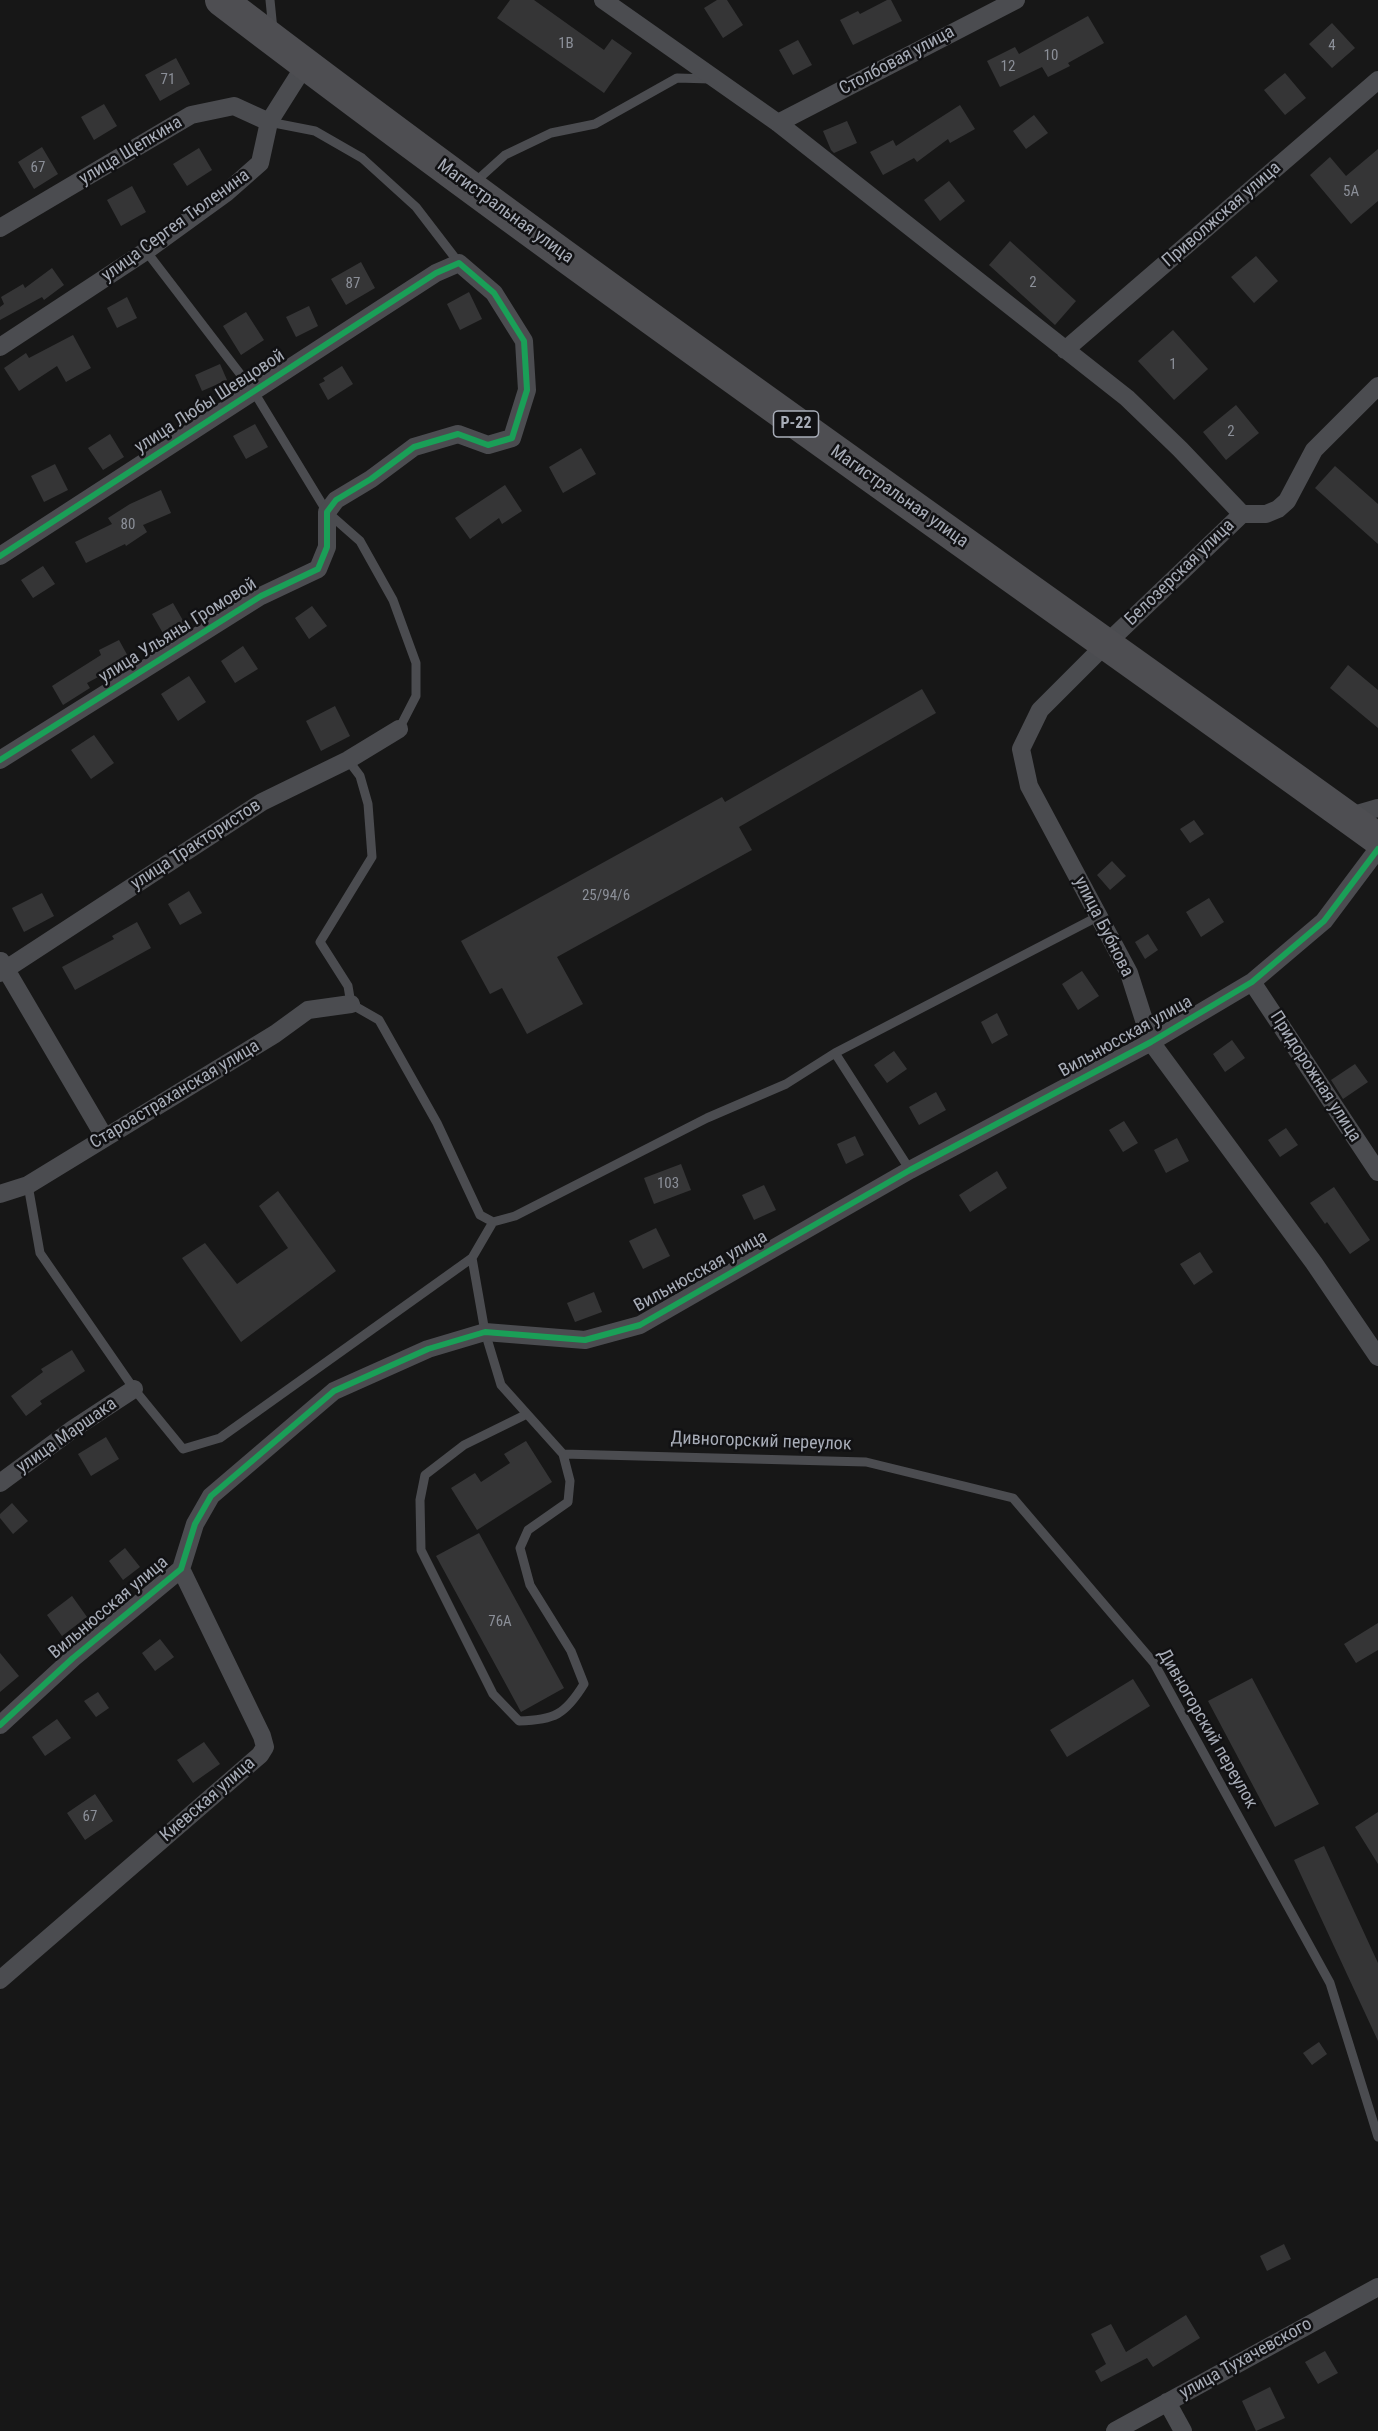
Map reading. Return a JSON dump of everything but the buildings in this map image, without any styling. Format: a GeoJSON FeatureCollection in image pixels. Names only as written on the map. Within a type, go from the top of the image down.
{"type":"FeatureCollection","features":[{"type":"Feature","properties":{"kind":"highway","name":"Магистральная улица"},"geometry":{"type":"LineString","coordinates":[[220,0],[305,65],[774,409],[1378,839]]}},
{"type":"Feature","properties":{"kind":"street"},"geometry":{"type":"LineString","coordinates":[[603,0],[778,123],[1127,398],[1242,514]]}},
{"type":"Feature","properties":{"kind":"street","name":"Столбовая улица"},"geometry":{"type":"LineString","coordinates":[[778,123],[1016,0]]}},
{"type":"Feature","properties":{"kind":"street","name":"улица Сергея Тюленина"},"geometry":{"type":"LineString","coordinates":[[0,347],[146,251],[226,193],[260,163],[269,122],[305,65]]}},
{"type":"Feature","properties":{"kind":"street","name":"Приволжская улица"},"geometry":{"type":"LineString","coordinates":[[1065,350],[1378,80]]}},
{"type":"Feature","properties":{"kind":"street","name":"улица Щепкина"},"geometry":{"type":"LineString","coordinates":[[0,228],[191,115],[234,106],[269,122]]}},
{"type":"Feature","properties":{"kind":"street"},"geometry":{"type":"LineString","coordinates":[[327,512],[336,500],[371,479],[414,447],[458,434],[488,445],[512,438],[526,390],[524,341],[494,293],[459,263]]}},
{"type":"Feature","properties":{"kind":"street","name":"улица Любы Шевцовой"},"geometry":{"type":"LineString","coordinates":[[0,556],[436,273],[459,263]]}},
{"type":"Feature","properties":{"kind":"street","name":"Белозерская улица"},"geometry":{"type":"LineString","coordinates":[[1106,644],[1242,514],[1266,514],[1278,509],[1287,501],[1314,450],[1378,386]]}},
{"type":"Feature","properties":{"kind":"street","name":"улица Ульяны Громовой"},"geometry":{"type":"LineString","coordinates":[[0,760],[261,596],[318,569],[327,547],[327,512]]}},
{"type":"Feature","properties":{"kind":"street","name":"улица Бубнова"},"geometry":{"type":"LineString","coordinates":[[1106,644],[1040,710],[1021,749],[1029,786],[1129,973],[1150,1042],[1314,1263],[1378,1358]]}},
{"type":"Feature","properties":{"kind":"street","name":"улица Трактористов"},"geometry":{"type":"LineString","coordinates":[[2,967],[262,802],[348,760],[399,729]]}},
{"type":"Feature","properties":{"kind":"street"},"geometry":{"type":"LineString","coordinates":[[1347,817],[1378,808]]}},
{"type":"Feature","properties":{"kind":"street","name":"Вильнюсская улица"},"geometry":{"type":"LineString","coordinates":[[0,1725],[73,1658],[182,1569],[195,1524],[211,1496],[334,1390],[428,1349],[485,1332],[585,1341],[640,1325],[910,1170],[1150,1042],[1252,982],[1324,921],[1378,849]]}},
{"type":"Feature","properties":{"kind":"street"},"geometry":{"type":"LineString","coordinates":[[2,967],[105,1138]]}},
{"type":"Feature","properties":{"kind":"street","name":"Придорожная улица"},"geometry":{"type":"LineString","coordinates":[[1252,982],[1378,1172]]}},
{"type":"Feature","properties":{"kind":"street","name":"Староастраханская улица"},"geometry":{"type":"LineString","coordinates":[[0,1194],[28,1185],[275,1034],[308,1010],[351,1004]]}},
{"type":"Feature","properties":{"kind":"street","name":"улица Маршака"},"geometry":{"type":"LineString","coordinates":[[0,1484],[73,1429],[134,1389]]}},
{"type":"Feature","properties":{"kind":"street","name":"Киевская улица"},"geometry":{"type":"LineString","coordinates":[[0,1980],[260,1755],[265,1747],[262,1736],[182,1569]]}},
{"type":"Feature","properties":{"kind":"street","name":"улица Тухачевского"},"geometry":{"type":"LineString","coordinates":[[1115,2431],[1378,2287]]}},
{"type":"Feature","properties":{"kind":"street"},"geometry":{"type":"LineString","coordinates":[[1167,2402],[1183,2431]]}},
{"type":"Feature","properties":{"kind":"lane"},"geometry":{"type":"LineString","coordinates":[[270,0],[273,41]]}},
{"type":"Feature","properties":{"kind":"lane"},"geometry":{"type":"LineString","coordinates":[[470,186],[506,155],[551,133],[595,124],[677,78],[716,79]]}},
{"type":"Feature","properties":{"kind":"lane"},"geometry":{"type":"LineString","coordinates":[[269,122],[315,131],[362,158],[416,207],[459,263]]}},
{"type":"Feature","properties":{"kind":"lane"},"geometry":{"type":"LineString","coordinates":[[146,251],[254,392],[327,512],[360,541],[393,600],[416,663],[416,696],[399,729]]}},
{"type":"Feature","properties":{"kind":"lane"},"geometry":{"type":"LineString","coordinates":[[348,760],[360,776],[368,804],[372,857],[320,942],[348,986],[351,1004],[379,1020],[437,1123],[480,1215],[493,1222]]}},
{"type":"Feature","properties":{"kind":"lane"},"geometry":{"type":"LineString","coordinates":[[28,1185],[40,1253],[134,1389],[183,1449],[220,1438],[472,1258],[493,1222],[514,1216],[707,1118],[786,1084],[835,1053],[1099,916]]}},
{"type":"Feature","properties":{"kind":"lane"},"geometry":{"type":"LineString","coordinates":[[835,1053],[910,1170]]}},
{"type":"Feature","properties":{"kind":"lane"},"geometry":{"type":"LineString","coordinates":[[472,1258],[485,1332],[501,1385],[563,1454],[570,1481],[568,1502],[528,1530],[520,1548],[530,1585],[571,1651],[584,1684],[572,1703],[546,1720],[519,1721],[494,1694],[421,1550],[420,1500],[425,1475],[464,1445],[527,1414]]}},
{"type":"Feature","properties":{"kind":"lane","name":"Дивногорский переулок"},"geometry":{"type":"LineString","coordinates":[[563,1454],[866,1462],[1013,1498],[1154,1663],[1330,1983],[1378,2137]]}},
{"type":"Feature","properties":{"kind":"cycle path"},"geometry":{"type":"LineString","coordinates":[[0,556],[436,273],[459,263],[494,293],[524,341],[527,390],[512,438],[488,445],[458,434],[414,447],[371,479],[336,500],[327,512],[327,547],[318,569],[261,596],[0,760]]}},
{"type":"Feature","properties":{"kind":"cycle path"},"geometry":{"type":"LineString","coordinates":[[0,1725],[73,1658],[181,1569],[195,1524],[211,1496],[334,1391],[428,1349],[485,1332],[585,1340],[640,1325],[910,1170],[1151,1042],[1252,982],[1324,921],[1378,849]]}}]}
